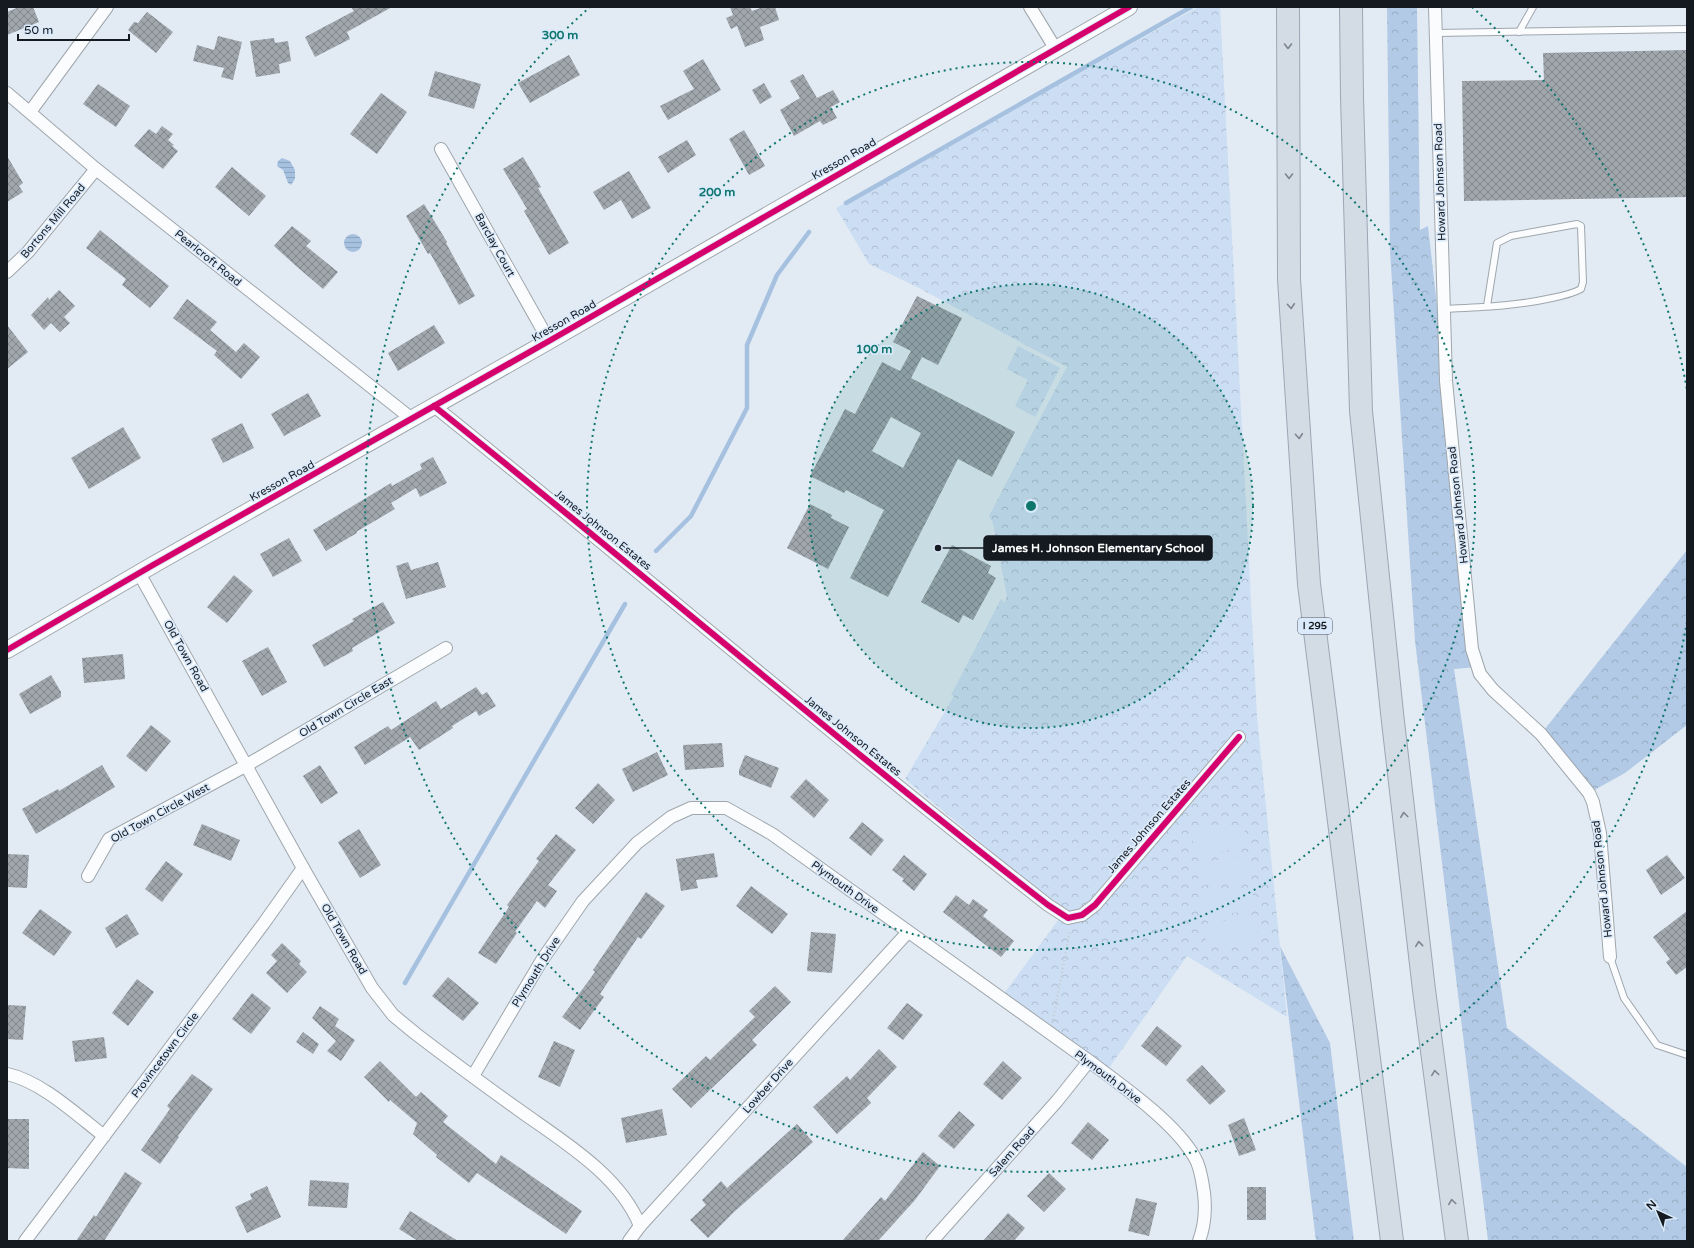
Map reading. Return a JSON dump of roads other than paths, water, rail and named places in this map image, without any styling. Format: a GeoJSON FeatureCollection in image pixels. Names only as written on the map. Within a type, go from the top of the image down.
{"type":"FeatureCollection","features":[{"type":"Feature","properties":{"kind":"highway","name":"I 295"},"geometry":{"type":"LineString","coordinates":[[1288,7],[1289,279],[1309,584],[1392,1241]]}},
{"type":"Feature","properties":{"kind":"highway"},"geometry":{"type":"LineString","coordinates":[[1351,7],[1352,97],[1361,411],[1392,713],[1424,990],[1457,1241]]}},
{"type":"Feature","properties":{"kind":"street"},"geometry":{"type":"LineString","coordinates":[[30,112],[107,7]]}},
{"type":"Feature","properties":{"kind":"street"},"geometry":{"type":"LineString","coordinates":[[1030,7],[1055,48]]}},
{"type":"Feature","properties":{"kind":"street","name":"Kresson Road"},"geometry":{"type":"LineString","coordinates":[[7,650],[549,341],[1128,7]]}},
{"type":"Feature","properties":{"kind":"street","name":"Howard Johnson Road"},"geometry":{"type":"LineString","coordinates":[[1435,7],[1446,381],[1472,649],[1480,674],[1484,680],[1541,734],[1589,794],[1593,802],[1600,833],[1610,958]]}},
{"type":"Feature","properties":{"kind":"street","name":"Pearlcroft Road"},"geometry":{"type":"LineString","coordinates":[[7,93],[96,169],[412,419]]}},
{"type":"Feature","properties":{"kind":"street","name":"Barclay Court"},"geometry":{"type":"LineString","coordinates":[[441,148],[549,341]]}},
{"type":"Feature","properties":{"kind":"street","name":"Bortons Mill Road"},"geometry":{"type":"LineString","coordinates":[[7,272],[28,252],[96,169]]}},
{"type":"Feature","properties":{"kind":"street","name":"James Johnson Estates"},"geometry":{"type":"LineString","coordinates":[[434,406],[678,604],[874,767],[1048,905],[1068,918],[1082,915],[1095,905],[1239,737]]}},
{"type":"Feature","properties":{"kind":"street","name":"Old Town Road"},"geometry":{"type":"LineString","coordinates":[[140,573],[303,868],[372,988],[393,1015],[416,1034],[567,1145],[608,1178],[634,1211],[640,1226]]}},
{"type":"Feature","properties":{"kind":"street","name":"Old Town Circle East"},"geometry":{"type":"LineString","coordinates":[[247,765],[446,648]]}},
{"type":"Feature","properties":{"kind":"street","name":"Old Town Circle West"},"geometry":{"type":"LineString","coordinates":[[88,876],[109,838],[247,765]]}},
{"type":"Feature","properties":{"kind":"street","name":"Plymouth Drive"},"geometry":{"type":"LineString","coordinates":[[473,1076],[542,960],[583,901],[636,843],[671,816],[691,808],[726,808],[772,834],[1089,1061],[1166,1122],[1186,1144],[1196,1158],[1202,1177],[1206,1209],[1202,1233],[1199,1241]]}},
{"type":"Feature","properties":{"kind":"street","name":"Provincetown Circle"},"geometry":{"type":"LineString","coordinates":[[25,1241],[264,923],[303,868]]}},
{"type":"Feature","properties":{"kind":"street","name":"Lowber Drive"},"geometry":{"type":"LineString","coordinates":[[630,1241],[640,1226],[908,932]]}},
{"type":"Feature","properties":{"kind":"street","name":"Salem Road"},"geometry":{"type":"LineString","coordinates":[[932,1241],[1057,1101],[1089,1061]]}},
{"type":"Feature","properties":{"kind":"street"},"geometry":{"type":"LineString","coordinates":[[7,1074],[21,1077],[45,1091],[104,1136]]}},
{"type":"Feature","properties":{"kind":"lane"},"geometry":{"type":"LineString","coordinates":[[1519,32],[1533,7]]}},
{"type":"Feature","properties":{"kind":"lane"},"geometry":{"type":"LineString","coordinates":[[1436,33],[1687,29]]}},
{"type":"Feature","properties":{"kind":"lane"},"geometry":{"type":"LineString","coordinates":[[1444,309],[1487,306],[1528,303],[1574,293],[1581,289],[1583,282],[1581,226],[1577,224],[1511,236],[1497,243],[1487,306]]}},
{"type":"Feature","properties":{"kind":"lane"},"geometry":{"type":"LineString","coordinates":[[1610,958],[1624,998],[1657,1045],[1687,1055]]}},
{"type":"Feature","properties":{"kind":"waterway"},"geometry":{"type":"LineString","coordinates":[[846,203],[1191,7]]}},
{"type":"Feature","properties":{"kind":"waterway"},"geometry":{"type":"LineString","coordinates":[[656,551],[691,516],[747,408],[747,345],[777,275],[809,232]]}},
{"type":"Feature","properties":{"kind":"waterway"},"geometry":{"type":"LineString","coordinates":[[405,983],[625,604]]}},
{"type":"Feature","properties":{"kind":"place","name":"James H. Johnson Elementary School"},"geometry":{"type":"Point","coordinates":[938,548]}}]}
